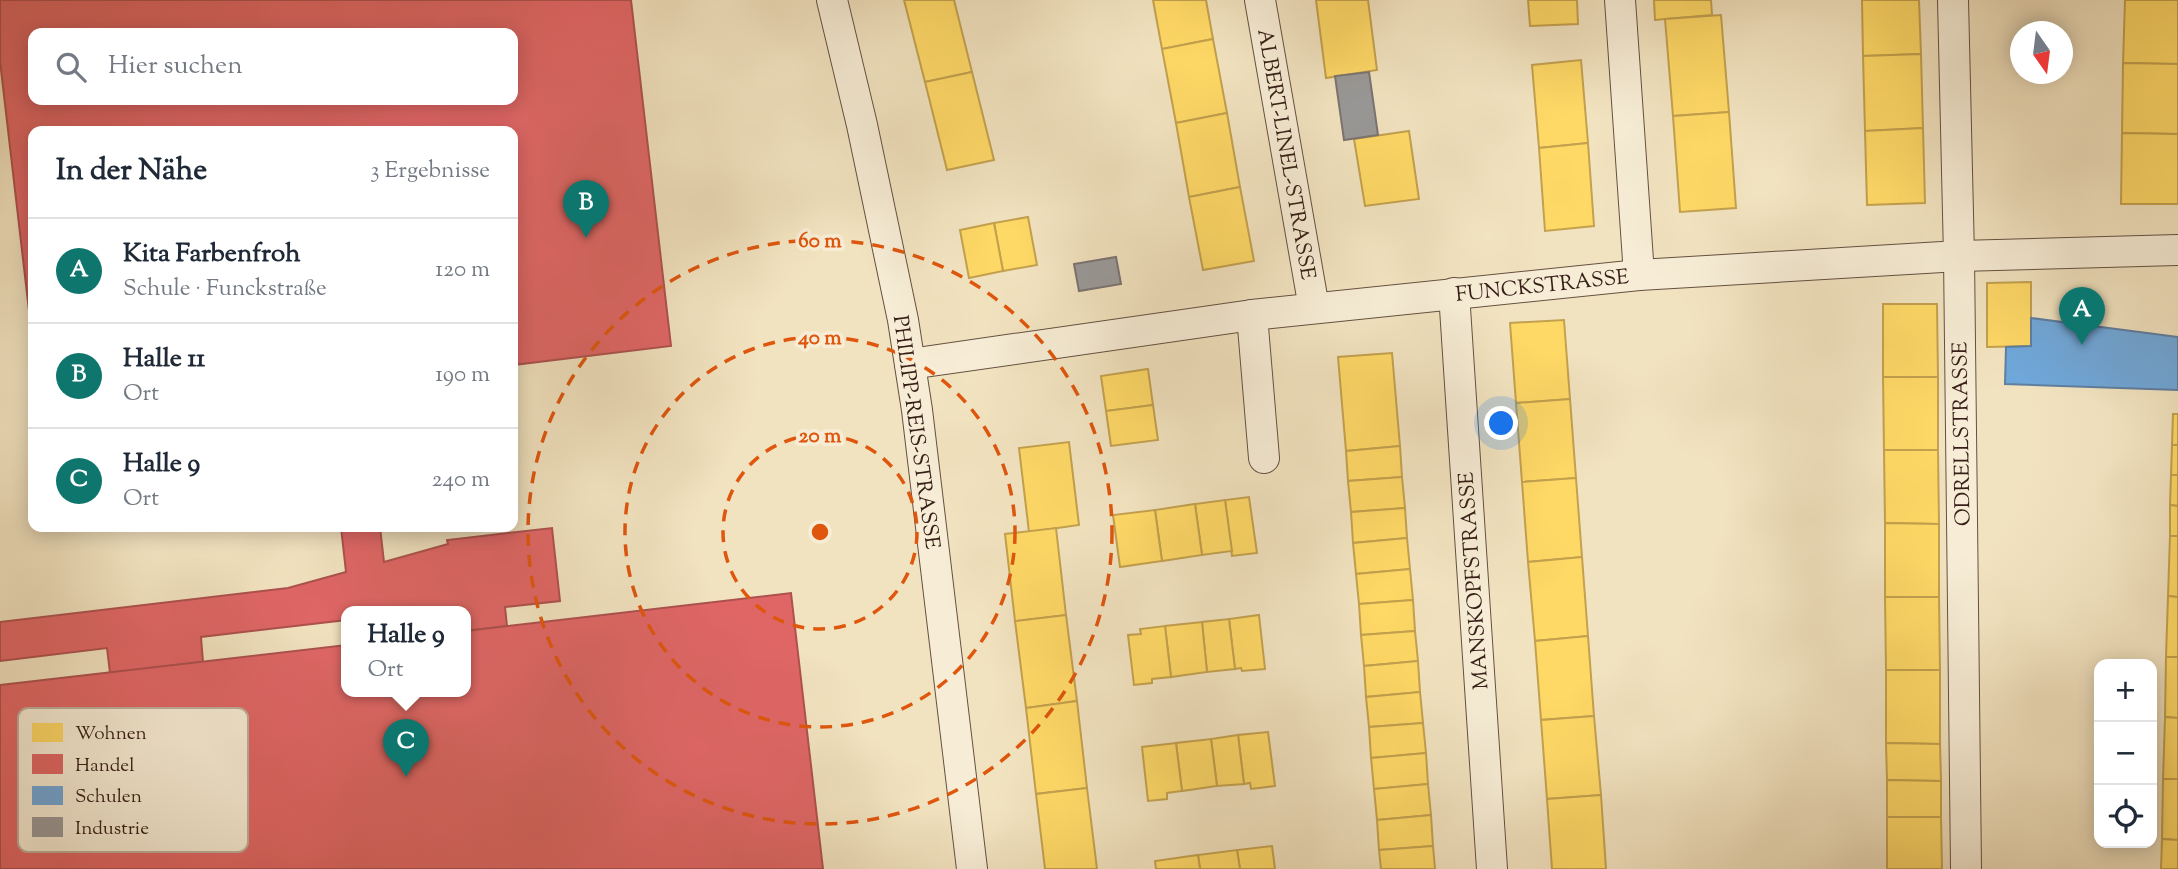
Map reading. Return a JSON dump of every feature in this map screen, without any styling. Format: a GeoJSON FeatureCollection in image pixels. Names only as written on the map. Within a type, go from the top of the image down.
{"type":"FeatureCollection","features":[{"type":"Feature","properties":{"kind":"street","name":"PHILIPP-REIS-STRASSE"},"geometry":{"type":"LineString","coordinates":[[832,0],[862,125],[903,320],[971,869]]}},
{"type":"Feature","properties":{"kind":"street","name":"ALBERT-LINEL-STRASSE"},"geometry":{"type":"LineString","coordinates":[[1259,0],[1314,308]]}},
{"type":"Feature","properties":{"kind":"street"},"geometry":{"type":"LineString","coordinates":[[1620,0],[1639,275]]}},
{"type":"Feature","properties":{"kind":"street","name":"ODRELLSTRASSE"},"geometry":{"type":"LineString","coordinates":[[1953,0],[1959,256],[1966,869]]}},
{"type":"Feature","properties":{"kind":"street","name":"FUNCKSTRASSE"},"geometry":{"type":"LineString","coordinates":[[910,364],[1252,315],[1639,275],[1959,256],[2178,250]]}},
{"type":"Feature","properties":{"kind":"street","name":"MANSKOPFSTRASSE"},"geometry":{"type":"LineString","coordinates":[[1454,293],[1492,869]]}},
{"type":"Feature","properties":{"kind":"street"},"geometry":{"type":"LineString","coordinates":[[1252,315],[1264,458]]}},
{"type":"Feature","properties":{"kind":"building: Wohnen"},"geometry":{"type":"Polygon","coordinates":[[[904,0],[954,0],[972,72],[925,82],[904,0]]]}},
{"type":"Feature","properties":{"kind":"building: Wohnen"},"geometry":{"type":"Polygon","coordinates":[[[1153,0],[1206,0],[1213,39],[1162,49],[1153,0]]]}},
{"type":"Feature","properties":{"kind":"building: Wohnen"},"geometry":{"type":"Polygon","coordinates":[[[1316,0],[1368,0],[1377,70],[1326,78],[1316,0]]]}},
{"type":"Feature","properties":{"kind":"building: Wohnen"},"geometry":{"type":"Polygon","coordinates":[[[1528,0],[1577,0],[1578,24],[1530,26],[1528,0]]]}},
{"type":"Feature","properties":{"kind":"building: Wohnen"},"geometry":{"type":"Polygon","coordinates":[[[1654,0],[1711,0],[1712,15],[1655,20],[1654,0]]]}},
{"type":"Feature","properties":{"kind":"building: Wohnen"},"geometry":{"type":"Polygon","coordinates":[[[1862,0],[1919,0],[1921,54],[1863,56],[1862,0]]]}},
{"type":"Feature","properties":{"kind":"building: Wohnen"},"geometry":{"type":"Polygon","coordinates":[[[2125,0],[2178,0],[2178,64],[2123,63],[2125,0]]]}},
{"type":"Feature","properties":{"kind":"building: Wohnen"},"geometry":{"type":"Polygon","coordinates":[[[1721,15],[1729,112],[1673,116],[1665,19],[1721,15]]]}},
{"type":"Feature","properties":{"kind":"building: Wohnen"},"geometry":{"type":"Polygon","coordinates":[[[1213,39],[1227,113],[1176,123],[1162,49],[1213,39]]]}},
{"type":"Feature","properties":{"kind":"building: Wohnen"},"geometry":{"type":"Polygon","coordinates":[[[1921,54],[1923,128],[1865,131],[1863,56],[1921,54]]]}},
{"type":"Feature","properties":{"kind":"building: Wohnen"},"geometry":{"type":"Polygon","coordinates":[[[1581,60],[1588,143],[1539,148],[1532,65],[1581,60]]]}},
{"type":"Feature","properties":{"kind":"building: Wohnen"},"geometry":{"type":"Polygon","coordinates":[[[2123,63],[2178,64],[2178,134],[2122,133],[2123,63]]]}},
{"type":"Feature","properties":{"kind":"building: Wohnen"},"geometry":{"type":"Polygon","coordinates":[[[972,72],[994,160],[947,170],[925,82],[972,72]]]}},
{"type":"Feature","properties":{"kind":"building: Wohnen"},"geometry":{"type":"Polygon","coordinates":[[[1729,112],[1736,208],[1680,212],[1673,116],[1729,112]]]}},
{"type":"Feature","properties":{"kind":"building: Wohnen"},"geometry":{"type":"Polygon","coordinates":[[[1227,113],[1240,187],[1189,197],[1176,123],[1227,113]]]}},
{"type":"Feature","properties":{"kind":"building: Wohnen"},"geometry":{"type":"Polygon","coordinates":[[[1923,128],[1925,203],[1867,205],[1865,131],[1923,128]]]}},
{"type":"Feature","properties":{"kind":"building: Wohnen"},"geometry":{"type":"Polygon","coordinates":[[[1409,131],[1419,199],[1365,206],[1354,139],[1409,131]]]}},
{"type":"Feature","properties":{"kind":"building: Wohnen"},"geometry":{"type":"Polygon","coordinates":[[[2122,133],[2178,134],[2178,204],[2121,204],[2122,133]]]}},
{"type":"Feature","properties":{"kind":"building: Wohnen"},"geometry":{"type":"Polygon","coordinates":[[[1588,143],[1594,226],[1545,231],[1539,148],[1588,143]]]}},
{"type":"Feature","properties":{"kind":"building: Wohnen"},"geometry":{"type":"Polygon","coordinates":[[[1240,187],[1254,261],[1203,270],[1189,197],[1240,187]]]}},
{"type":"Feature","properties":{"kind":"building: Wohnen"},"geometry":{"type":"Polygon","coordinates":[[[1028,217],[1037,265],[1003,271],[994,223],[1028,217]]]}},
{"type":"Feature","properties":{"kind":"building: Wohnen"},"geometry":{"type":"Polygon","coordinates":[[[994,223],[1003,271],[969,278],[960,230],[994,223]]]}},
{"type":"Feature","properties":{"kind":"building: Wohnen"},"geometry":{"type":"Polygon","coordinates":[[[2031,282],[2031,346],[1987,347],[1987,283],[2031,282]]]}},
{"type":"Feature","properties":{"kind":"building: Wohnen"},"geometry":{"type":"Polygon","coordinates":[[[1883,304],[1937,304],[1938,377],[1883,377],[1883,304]]]}},
{"type":"Feature","properties":{"kind":"building: Wohnen"},"geometry":{"type":"Polygon","coordinates":[[[1564,320],[1570,399],[1516,403],[1510,323],[1564,320]]]}},
{"type":"Feature","properties":{"kind":"building: Wohnen"},"geometry":{"type":"Polygon","coordinates":[[[1392,353],[1400,446],[1346,451],[1338,357],[1392,353]]]}},
{"type":"Feature","properties":{"kind":"building: Wohnen"},"geometry":{"type":"Polygon","coordinates":[[[1148,369],[1153,405],[1106,411],[1101,376],[1148,369]]]}},
{"type":"Feature","properties":{"kind":"building: Wohnen"},"geometry":{"type":"Polygon","coordinates":[[[1883,377],[1938,377],[1938,450],[1884,450],[1883,377]]]}},
{"type":"Feature","properties":{"kind":"building: Wohnen"},"geometry":{"type":"Polygon","coordinates":[[[1570,399],[1576,478],[1522,482],[1516,403],[1570,399]]]}},
{"type":"Feature","properties":{"kind":"building: Wohnen"},"geometry":{"type":"Polygon","coordinates":[[[1153,405],[1158,440],[1111,446],[1106,411],[1153,405]]]}},
{"type":"Feature","properties":{"kind":"building: Wohnen"},"geometry":{"type":"Polygon","coordinates":[[[2173,414],[2178,414],[2178,445],[2172,445],[2173,414]]]}},
{"type":"Feature","properties":{"kind":"building: Wohnen"},"geometry":{"type":"Polygon","coordinates":[[[1069,442],[1079,525],[1029,532],[1019,448],[1069,442]]]}},
{"type":"Feature","properties":{"kind":"building: Wohnen"},"geometry":{"type":"Polygon","coordinates":[[[2172,445],[2178,445],[2178,475],[2171,475],[2172,445]]]}},
{"type":"Feature","properties":{"kind":"building: Wohnen"},"geometry":{"type":"Polygon","coordinates":[[[1400,446],[1402,477],[1348,481],[1346,451],[1400,446]]]}},
{"type":"Feature","properties":{"kind":"building: Wohnen"},"geometry":{"type":"Polygon","coordinates":[[[1884,450],[1938,450],[1939,524],[1885,523],[1884,450]]]}},
{"type":"Feature","properties":{"kind":"building: Wohnen"},"geometry":{"type":"Polygon","coordinates":[[[2171,475],[2178,475],[2178,506],[2170,505],[2171,475]]]}},
{"type":"Feature","properties":{"kind":"building: Wohnen"},"geometry":{"type":"Polygon","coordinates":[[[1402,477],[1405,508],[1351,512],[1348,481],[1402,477]]]}},
{"type":"Feature","properties":{"kind":"building: Wohnen"},"geometry":{"type":"Polygon","coordinates":[[[1576,478],[1582,557],[1528,562],[1522,482],[1576,478]]]}},
{"type":"Feature","properties":{"kind":"building: Wohnen"},"geometry":{"type":"Polygon","coordinates":[[[1249,497],[1257,553],[1232,556],[1225,500],[1249,497]]]}},
{"type":"Feature","properties":{"kind":"building: Wohnen"},"geometry":{"type":"Polygon","coordinates":[[[1225,500],[1232,551],[1202,555],[1195,504],[1225,500]]]}},
{"type":"Feature","properties":{"kind":"building: Wohnen"},"geometry":{"type":"Polygon","coordinates":[[[1195,504],[1202,555],[1162,561],[1155,510],[1195,504]]]}},
{"type":"Feature","properties":{"kind":"building: Wohnen"},"geometry":{"type":"Polygon","coordinates":[[[2170,505],[2178,506],[2178,536],[2170,536],[2170,505]]]}},
{"type":"Feature","properties":{"kind":"building: Wohnen"},"geometry":{"type":"Polygon","coordinates":[[[1405,508],[1407,538],[1353,543],[1351,512],[1405,508]]]}},
{"type":"Feature","properties":{"kind":"building: Wohnen"},"geometry":{"type":"Polygon","coordinates":[[[1155,510],[1162,561],[1120,567],[1113,515],[1155,510]]]}},
{"type":"Feature","properties":{"kind":"building: Wohnen"},"geometry":{"type":"Polygon","coordinates":[[[1885,523],[1939,524],[1939,597],[1885,597],[1885,523]]]}},
{"type":"Feature","properties":{"kind":"building: Wohnen"},"geometry":{"type":"Polygon","coordinates":[[[1056,528],[1066,615],[1015,621],[1005,534],[1056,528]]]}},
{"type":"Feature","properties":{"kind":"building: Wohnen"},"geometry":{"type":"Polygon","coordinates":[[[2170,536],[2178,536],[2178,597],[2168,596],[2170,536]]]}},
{"type":"Feature","properties":{"kind":"building: Wohnen"},"geometry":{"type":"Polygon","coordinates":[[[1407,538],[1410,569],[1356,574],[1353,543],[1407,538]]]}},
{"type":"Feature","properties":{"kind":"building: Wohnen"},"geometry":{"type":"Polygon","coordinates":[[[1582,557],[1588,636],[1535,641],[1528,562],[1582,557]]]}},
{"type":"Feature","properties":{"kind":"building: Wohnen"},"geometry":{"type":"Polygon","coordinates":[[[1410,569],[1413,600],[1359,604],[1356,574],[1410,569]]]}},
{"type":"Feature","properties":{"kind":"building: Wohnen"},"geometry":{"type":"Polygon","coordinates":[[[2168,596],[2178,597],[2178,657],[2166,657],[2168,596]]]}},
{"type":"Feature","properties":{"kind":"building: Wohnen"},"geometry":{"type":"Polygon","coordinates":[[[1885,597],[1939,597],[1940,670],[1886,670],[1885,597]]]}},
{"type":"Feature","properties":{"kind":"building: Wohnen"},"geometry":{"type":"Polygon","coordinates":[[[1413,600],[1415,631],[1361,635],[1359,604],[1413,600]]]}},
{"type":"Feature","properties":{"kind":"building: Wohnen"},"geometry":{"type":"Polygon","coordinates":[[[1066,615],[1077,701],[1026,708],[1015,621],[1066,615]]]}},
{"type":"Feature","properties":{"kind":"building: Wohnen"},"geometry":{"type":"Polygon","coordinates":[[[1259,615],[1265,669],[1235,669],[1229,619],[1259,615]]]}},
{"type":"Feature","properties":{"kind":"building: Wohnen"},"geometry":{"type":"Polygon","coordinates":[[[1229,619],[1235,669],[1207,672],[1202,622],[1229,619]]]}},
{"type":"Feature","properties":{"kind":"building: Wohnen"},"geometry":{"type":"Polygon","coordinates":[[[1202,622],[1207,672],[1171,677],[1165,626],[1202,622]]]}},
{"type":"Feature","properties":{"kind":"building: Wohnen"},"geometry":{"type":"Polygon","coordinates":[[[1165,626],[1171,677],[1134,685],[1128,635],[1141,634],[1140,629],[1165,626]]]}},
{"type":"Feature","properties":{"kind":"building: Wohnen"},"geometry":{"type":"Polygon","coordinates":[[[1415,631],[1418,661],[1364,666],[1361,635],[1415,631]]]}},
{"type":"Feature","properties":{"kind":"building: Wohnen"},"geometry":{"type":"Polygon","coordinates":[[[1588,636],[1594,716],[1541,720],[1535,641],[1588,636]]]}},
{"type":"Feature","properties":{"kind":"building: Wohnen"},"geometry":{"type":"Polygon","coordinates":[[[2166,657],[2178,657],[2178,718],[2165,717],[2166,657]]]}},
{"type":"Feature","properties":{"kind":"building: Wohnen"},"geometry":{"type":"Polygon","coordinates":[[[1418,661],[1420,692],[1366,697],[1364,666],[1418,661]]]}},
{"type":"Feature","properties":{"kind":"building: Wohnen"},"geometry":{"type":"Polygon","coordinates":[[[1886,670],[1940,670],[1940,744],[1886,743],[1886,670]]]}},
{"type":"Feature","properties":{"kind":"building: Wohnen"},"geometry":{"type":"Polygon","coordinates":[[[1420,692],[1423,723],[1369,727],[1366,697],[1420,692]]]}},
{"type":"Feature","properties":{"kind":"building: Wohnen"},"geometry":{"type":"Polygon","coordinates":[[[1077,701],[1087,788],[1036,794],[1026,708],[1077,701]]]}},
{"type":"Feature","properties":{"kind":"building: Wohnen"},"geometry":{"type":"Polygon","coordinates":[[[1594,716],[1601,795],[1547,799],[1541,720],[1594,716]]]}},
{"type":"Feature","properties":{"kind":"building: Wohnen"},"geometry":{"type":"Polygon","coordinates":[[[2165,717],[2178,718],[2178,779],[2163,779],[2165,717]]]}},
{"type":"Feature","properties":{"kind":"building: Wohnen"},"geometry":{"type":"Polygon","coordinates":[[[1423,723],[1426,753],[1371,758],[1369,727],[1423,723]]]}},
{"type":"Feature","properties":{"kind":"building: Wohnen"},"geometry":{"type":"Polygon","coordinates":[[[1268,732],[1275,786],[1251,789],[1250,783],[1244,784],[1238,735],[1268,732]]]}},
{"type":"Feature","properties":{"kind":"building: Wohnen"},"geometry":{"type":"Polygon","coordinates":[[[1238,735],[1244,784],[1217,786],[1211,739],[1238,735]]]}},
{"type":"Feature","properties":{"kind":"building: Wohnen"},"geometry":{"type":"Polygon","coordinates":[[[1211,739],[1217,786],[1182,791],[1176,743],[1211,739]]]}},
{"type":"Feature","properties":{"kind":"building: Wohnen"},"geometry":{"type":"Polygon","coordinates":[[[1176,743],[1182,791],[1167,793],[1167,799],[1148,801],[1142,747],[1176,743]]]}},
{"type":"Feature","properties":{"kind":"building: Wohnen"},"geometry":{"type":"Polygon","coordinates":[[[1886,743],[1940,744],[1941,781],[1887,780],[1886,743]]]}},
{"type":"Feature","properties":{"kind":"building: Wohnen"},"geometry":{"type":"Polygon","coordinates":[[[1426,753],[1428,784],[1374,789],[1371,758],[1426,753]]]}},
{"type":"Feature","properties":{"kind":"building: Wohnen"},"geometry":{"type":"Polygon","coordinates":[[[2163,779],[2178,779],[2178,840],[2162,839],[2163,779]]]}},
{"type":"Feature","properties":{"kind":"building: Wohnen"},"geometry":{"type":"Polygon","coordinates":[[[1887,780],[1941,781],[1941,817],[1887,817],[1887,780]]]}},
{"type":"Feature","properties":{"kind":"building: Wohnen"},"geometry":{"type":"Polygon","coordinates":[[[1428,784],[1431,815],[1377,820],[1374,789],[1428,784]]]}},
{"type":"Feature","properties":{"kind":"building: Wohnen"},"geometry":{"type":"Polygon","coordinates":[[[1087,788],[1097,869],[1045,869],[1036,794],[1087,788]]]}},
{"type":"Feature","properties":{"kind":"building: Wohnen"},"geometry":{"type":"Polygon","coordinates":[[[1601,795],[1606,869],[1552,869],[1547,799],[1601,795]]]}},
{"type":"Feature","properties":{"kind":"building: Wohnen"},"geometry":{"type":"Polygon","coordinates":[[[1431,815],[1433,846],[1379,850],[1377,820],[1431,815]]]}},
{"type":"Feature","properties":{"kind":"building: Wohnen"},"geometry":{"type":"Polygon","coordinates":[[[1887,817],[1941,817],[1942,869],[1887,869],[1887,817]]]}},
{"type":"Feature","properties":{"kind":"building: Wohnen"},"geometry":{"type":"Polygon","coordinates":[[[2162,839],[2178,840],[2178,869],[2161,869],[2162,839]]]}},
{"type":"Feature","properties":{"kind":"building: Wohnen"},"geometry":{"type":"Polygon","coordinates":[[[1272,846],[1275,869],[1240,869],[1237,850],[1272,846]]]}},
{"type":"Feature","properties":{"kind":"building: Wohnen"},"geometry":{"type":"Polygon","coordinates":[[[1433,846],[1435,869],[1381,869],[1379,850],[1433,846]]]}},
{"type":"Feature","properties":{"kind":"building: Wohnen"},"geometry":{"type":"Polygon","coordinates":[[[1237,850],[1240,869],[1200,869],[1198,855],[1237,850]]]}},
{"type":"Feature","properties":{"kind":"building: Wohnen"},"geometry":{"type":"Polygon","coordinates":[[[1198,855],[1200,869],[1156,869],[1155,861],[1198,855]]]}},
{"type":"Feature","properties":{"kind":"building: Handel"},"geometry":{"type":"Polygon","coordinates":[[[0,0],[631,0],[671,346],[518,364],[518,126],[28,126],[28,302],[0,61],[0,0]]]}},
{"type":"Feature","properties":{"kind":"building: Handel"},"geometry":{"type":"Polygon","coordinates":[[[552,528],[560,601],[505,607],[507,626],[471,630],[471,606],[341,606],[341,621],[201,637],[203,662],[110,673],[107,648],[0,661],[0,622],[288,588],[346,572],[342,532],[381,532],[384,562],[448,544],[447,540],[552,528]]]}},
{"type":"Feature","properties":{"kind":"building: Handel"},"geometry":{"type":"Polygon","coordinates":[[[791,593],[823,869],[0,869],[0,685],[341,646],[341,697],[471,697],[471,630],[791,593]]]}},
{"type":"Feature","properties":{"kind":"building: Schulen"},"geometry":{"type":"Polygon","coordinates":[[[2031,318],[2178,337],[2178,390],[2005,384],[2006,347],[2031,346],[2031,318]]]}},
{"type":"Feature","properties":{"kind":"building: Industrie"},"geometry":{"type":"Polygon","coordinates":[[[1369,72],[1378,135],[1344,140],[1335,76],[1369,72]]]}},
{"type":"Feature","properties":{"kind":"building: Industrie"},"geometry":{"type":"Polygon","coordinates":[[[1116,257],[1121,284],[1079,291],[1074,264],[1116,257]]]}},
{"type":"Feature","properties":{"kind":"place","name":"Halle 11"},"geometry":{"type":"Point","coordinates":[586,238]}},
{"type":"Feature","properties":{"kind":"place","name":"Kita Farbenfroh"},"geometry":{"type":"Point","coordinates":[2082,345]}},
{"type":"Feature","properties":{"kind":"place","name":"Halle 9"},"geometry":{"type":"Point","coordinates":[406,777]}}]}
